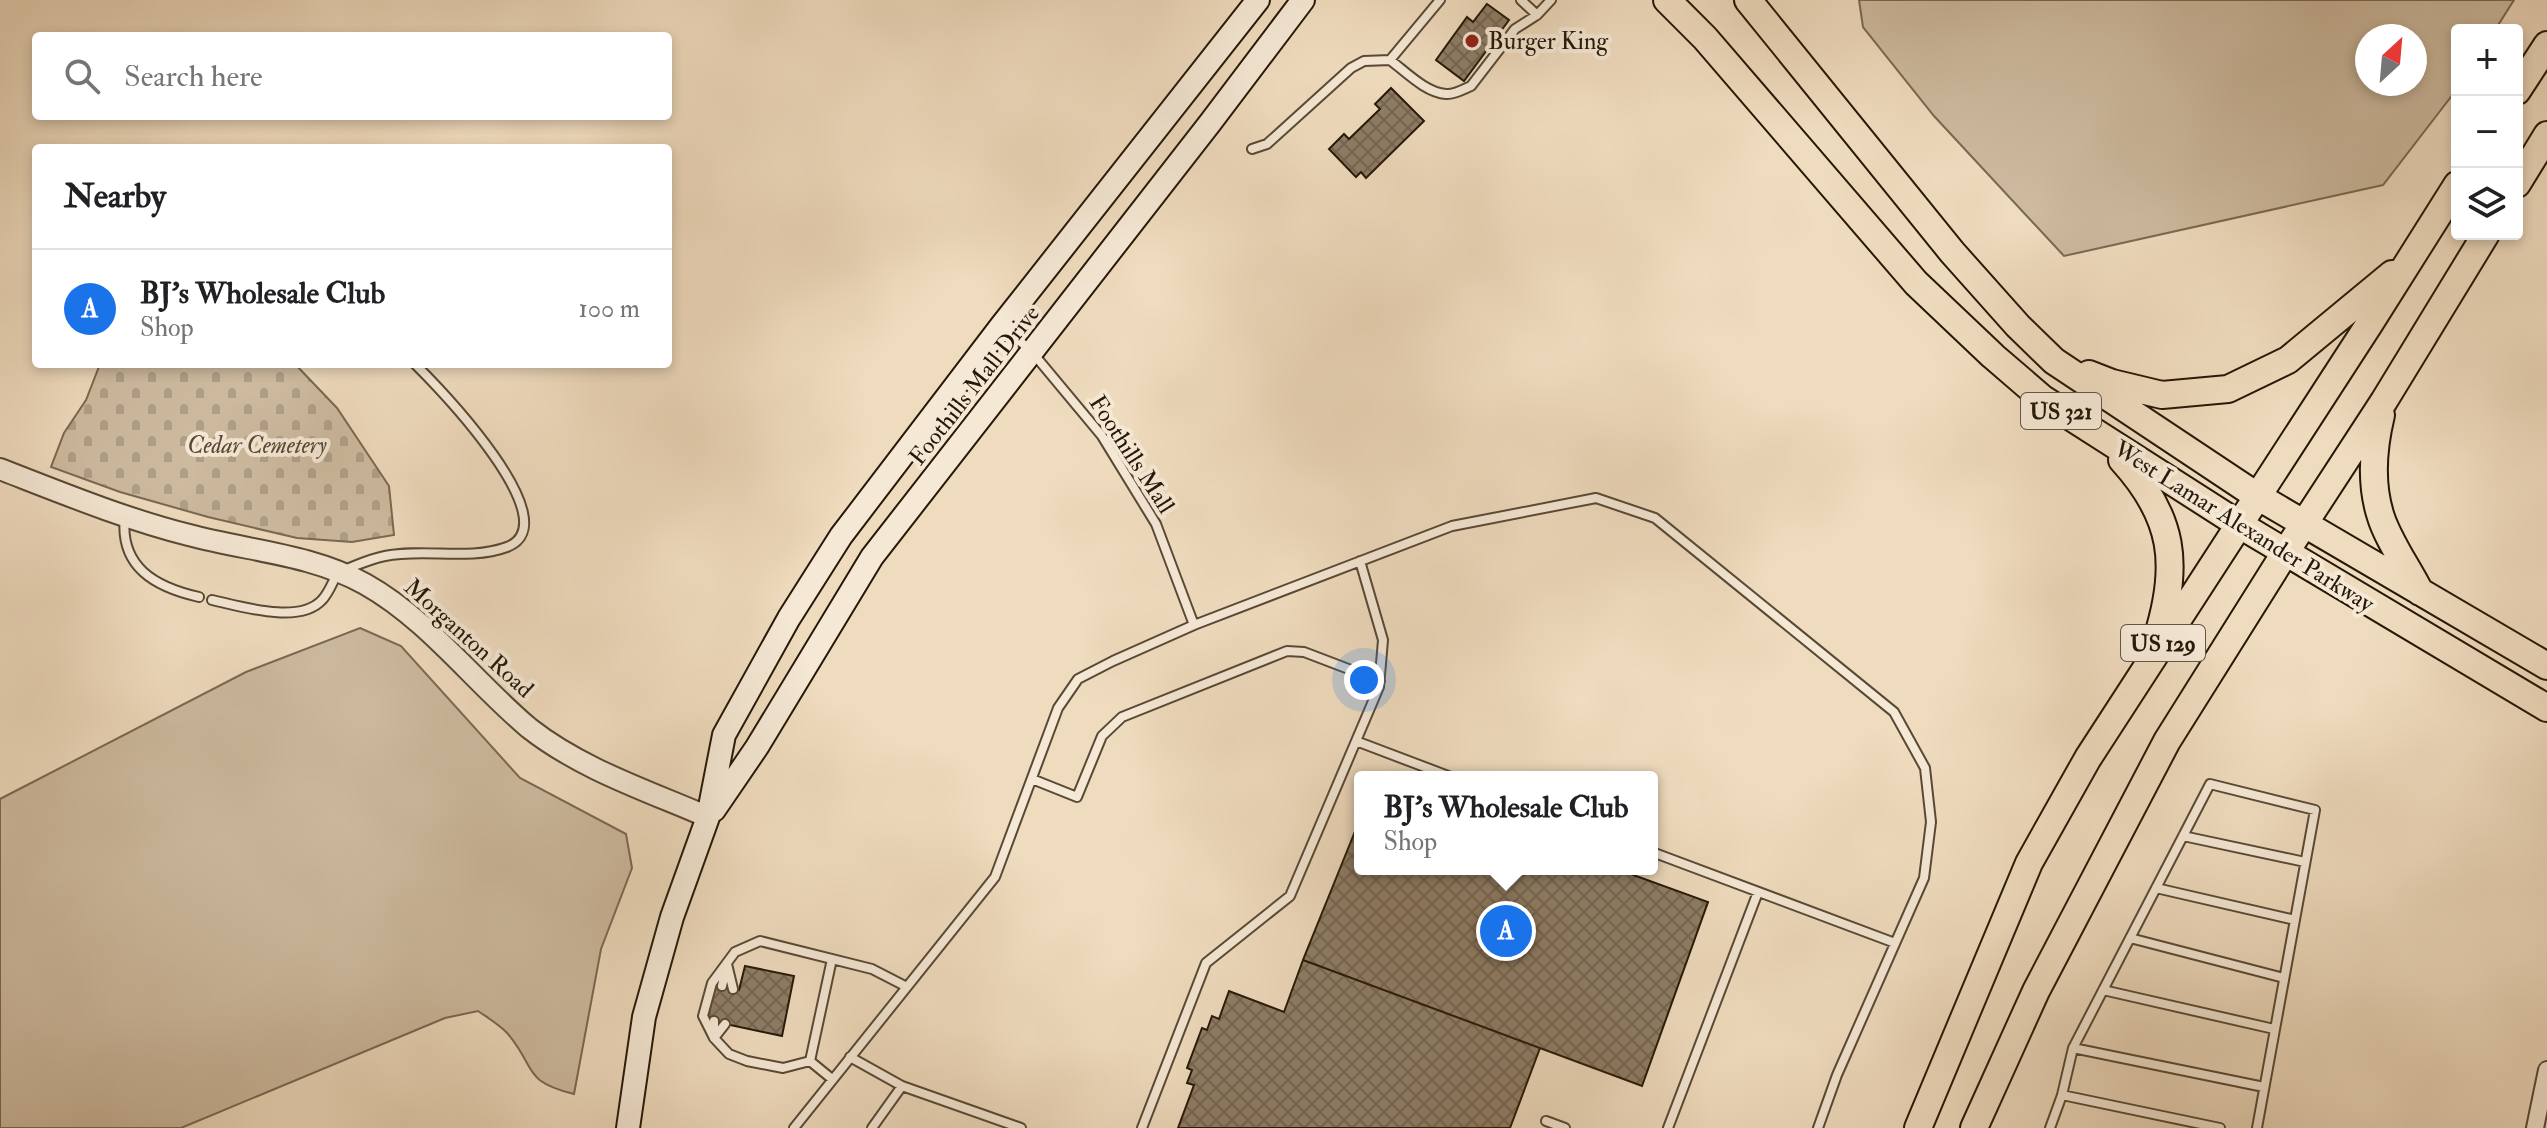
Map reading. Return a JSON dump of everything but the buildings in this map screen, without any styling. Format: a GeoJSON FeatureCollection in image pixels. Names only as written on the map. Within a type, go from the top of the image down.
{"type":"FeatureCollection","features":[{"type":"Feature","properties":{"kind":"highway","name":"West Lamar Alexander Parkway"},"geometry":{"type":"LineString","coordinates":[[1667,0],[1705,38],[1916,283],[2043,399],[2285,553],[2547,708]]}},
{"type":"Feature","properties":{"kind":"highway","name":"West Lamar Alexander Parkway"},"geometry":{"type":"LineString","coordinates":[[1748,0],[1952,252],[2054,361],[2257,496],[2547,666]]}},
{"type":"Feature","properties":{"kind":"highway"},"geometry":{"type":"LineString","coordinates":[[2523,82],[2547,45]]}},
{"type":"Feature","properties":{"kind":"highway"},"geometry":{"type":"LineString","coordinates":[[2523,174],[2547,135]]}},
{"type":"Feature","properties":{"kind":"highway","name":"US 129"},"geometry":{"type":"LineString","coordinates":[[1918,1128],[2029,863],[2088,758],[2451,194]]}},
{"type":"Feature","properties":{"kind":"highway","name":"US 129"},"geometry":{"type":"LineString","coordinates":[[1974,1128],[2036,991],[2167,741],[2384,401],[2482,240]]}},
{"type":"Feature","properties":{"kind":"highway"},"geometry":{"type":"LineString","coordinates":[[2054,361],[2112,383],[2162,395],[2228,389],[2288,360],[2408,261]]}},
{"type":"Feature","properties":{"kind":"highway"},"geometry":{"type":"LineString","coordinates":[[2384,401],[2375,441],[2373,478],[2380,516],[2420,592]]}},
{"type":"Feature","properties":{"kind":"highway"},"geometry":{"type":"LineString","coordinates":[[2104,440],[2142,481],[2160,515],[2169,541],[2170,574],[2165,613],[2147,666]]}},
{"type":"Feature","properties":{"kind":"main road","name":"Foothills Mall Drive"},"geometry":{"type":"LineString","coordinates":[[628,1128],[644,1017],[672,917],[708,817],[724,735],[789,618],[841,536],[1002,325],[1258,0]]}},
{"type":"Feature","properties":{"kind":"main road","name":"Foothills Mall Drive"},"geometry":{"type":"LineString","coordinates":[[708,817],[757,747],[872,557],[1303,0]]}},
{"type":"Feature","properties":{"kind":"street","name":"Morganton Road"},"geometry":{"type":"LineString","coordinates":[[0,469],[125,515],[189,535],[313,561],[364,583],[408,613],[512,712],[550,742],[586,764],[708,817]]}},
{"type":"Feature","properties":{"kind":"street"},"geometry":{"type":"LineString","coordinates":[[2535,1128],[2547,1070]]}},
{"type":"Feature","properties":{"kind":"lane"},"geometry":{"type":"LineString","coordinates":[[1390,60],[1440,0]]}},
{"type":"Feature","properties":{"kind":"lane"},"geometry":{"type":"LineString","coordinates":[[1521,0],[1537,15]]}},
{"type":"Feature","properties":{"kind":"lane"},"geometry":{"type":"LineString","coordinates":[[1252,149],[1267,144],[1351,68],[1364,61],[1390,60],[1428,88],[1446,94],[1471,86],[1515,29],[1537,15],[1551,0]]}},
{"type":"Feature","properties":{"kind":"lane","name":"Foothills Mall"},"geometry":{"type":"LineString","coordinates":[[1002,325],[1032,352],[1102,436],[1156,524],[1194,625]]}},
{"type":"Feature","properties":{"kind":"lane"},"geometry":{"type":"LineString","coordinates":[[212,600],[272,613],[308,609],[322,601],[338,572],[384,556],[488,551],[509,546],[518,539],[524,521],[517,493],[493,453],[446,394],[419,368]]}},
{"type":"Feature","properties":{"kind":"lane"},"geometry":{"type":"LineString","coordinates":[[794,1128],[995,877],[1058,708],[1078,679],[1194,625],[1452,526],[1596,498],[1655,518],[1894,712],[1925,768],[1931,822],[1924,878],[1837,1075],[1818,1128]]}},
{"type":"Feature","properties":{"kind":"lane"},"geometry":{"type":"LineString","coordinates":[[125,515],[123,533],[126,551],[150,579],[179,593],[199,597]]}},
{"type":"Feature","properties":{"kind":"lane"},"geometry":{"type":"LineString","coordinates":[[1142,1128],[1206,963],[1290,896],[1379,687],[1383,640],[1360,561]]}},
{"type":"Feature","properties":{"kind":"lane"},"geometry":{"type":"LineString","coordinates":[[1032,779],[1077,797],[1102,736],[1122,717],[1287,651],[1304,652],[1380,681]]}},
{"type":"Feature","properties":{"kind":"lane"},"geometry":{"type":"LineString","coordinates":[[1356,741],[1435,771]]}},
{"type":"Feature","properties":{"kind":"lane"},"geometry":{"type":"LineString","coordinates":[[2050,1128],[2062,1095],[2073,1048],[2210,784],[2315,810],[2257,1128]]}},
{"type":"Feature","properties":{"kind":"lane"},"geometry":{"type":"LineString","coordinates":[[2183,836],[2305,862]]}},
{"type":"Feature","properties":{"kind":"lane"},"geometry":{"type":"LineString","coordinates":[[1658,854],[1895,943]]}},
{"type":"Feature","properties":{"kind":"lane"},"geometry":{"type":"LineString","coordinates":[[2156,888],[2295,920]]}},
{"type":"Feature","properties":{"kind":"lane"},"geometry":{"type":"LineString","coordinates":[[1668,1128],[1758,892]]}},
{"type":"Feature","properties":{"kind":"lane"},"geometry":{"type":"LineString","coordinates":[[2130,938],[2284,978]]}},
{"type":"Feature","properties":{"kind":"lane"},"geometry":{"type":"LineString","coordinates":[[810,1061],[783,1068],[747,1061],[729,1054],[714,1038],[703,1016],[712,983],[735,952],[760,941],[872,969],[907,987]]}},
{"type":"Feature","properties":{"kind":"lane"},"geometry":{"type":"LineString","coordinates":[[810,1061],[832,959]]}},
{"type":"Feature","properties":{"kind":"lane"},"geometry":{"type":"LineString","coordinates":[[722,986],[727,964]]}},
{"type":"Feature","properties":{"kind":"lane"},"geometry":{"type":"LineString","coordinates":[[727,964],[733,989]]}},
{"type":"Feature","properties":{"kind":"lane"},"geometry":{"type":"LineString","coordinates":[[2103,990],[2274,1029]]}},
{"type":"Feature","properties":{"kind":"lane"},"geometry":{"type":"LineString","coordinates":[[714,1021],[714,1038]]}},
{"type":"Feature","properties":{"kind":"lane"},"geometry":{"type":"LineString","coordinates":[[714,1038],[725,1024]]}},
{"type":"Feature","properties":{"kind":"lane"},"geometry":{"type":"LineString","coordinates":[[2073,1048],[2264,1087]]}},
{"type":"Feature","properties":{"kind":"lane"},"geometry":{"type":"LineString","coordinates":[[850,1057],[902,1086],[1021,1128]]}},
{"type":"Feature","properties":{"kind":"lane"},"geometry":{"type":"LineString","coordinates":[[810,1061],[832,1079]]}},
{"type":"Feature","properties":{"kind":"lane"},"geometry":{"type":"LineString","coordinates":[[872,1128],[902,1086]]}},
{"type":"Feature","properties":{"kind":"lane"},"geometry":{"type":"LineString","coordinates":[[2062,1095],[2220,1128]]}},
{"type":"Feature","properties":{"kind":"lane"},"geometry":{"type":"LineString","coordinates":[[1546,1121],[1565,1128]]}},
{"type":"Feature","properties":{"kind":"green space"},"geometry":{"type":"Polygon","coordinates":[[[1859,0],[2514,0],[2499,24],[2451,24],[2451,97],[2383,185],[2064,256],[1934,116],[1863,27],[1859,0]]]}},
{"type":"Feature","properties":{"kind":"green space","name":"Cedar Cemetery"},"geometry":{"type":"Polygon","coordinates":[[[98,368],[299,368],[337,408],[389,486],[394,535],[352,542],[297,538],[120,492],[51,467],[64,433],[86,400],[98,368]]]}},
{"type":"Feature","properties":{"kind":"green space"},"geometry":{"type":"Polygon","coordinates":[[[360,628],[401,646],[520,778],[626,834],[632,868],[601,949],[574,1094],[538,1079],[508,1034],[478,1011],[445,1018],[181,1128],[0,1128],[0,799],[246,672],[360,628]]]}},
{"type":"Feature","properties":{"kind":"place","name":"Burger King"},"geometry":{"type":"Point","coordinates":[1472,41]}},
{"type":"Feature","properties":{"kind":"place","name":"BJ's Wholesale Club"},"geometry":{"type":"Point","coordinates":[1506,931]}}]}
